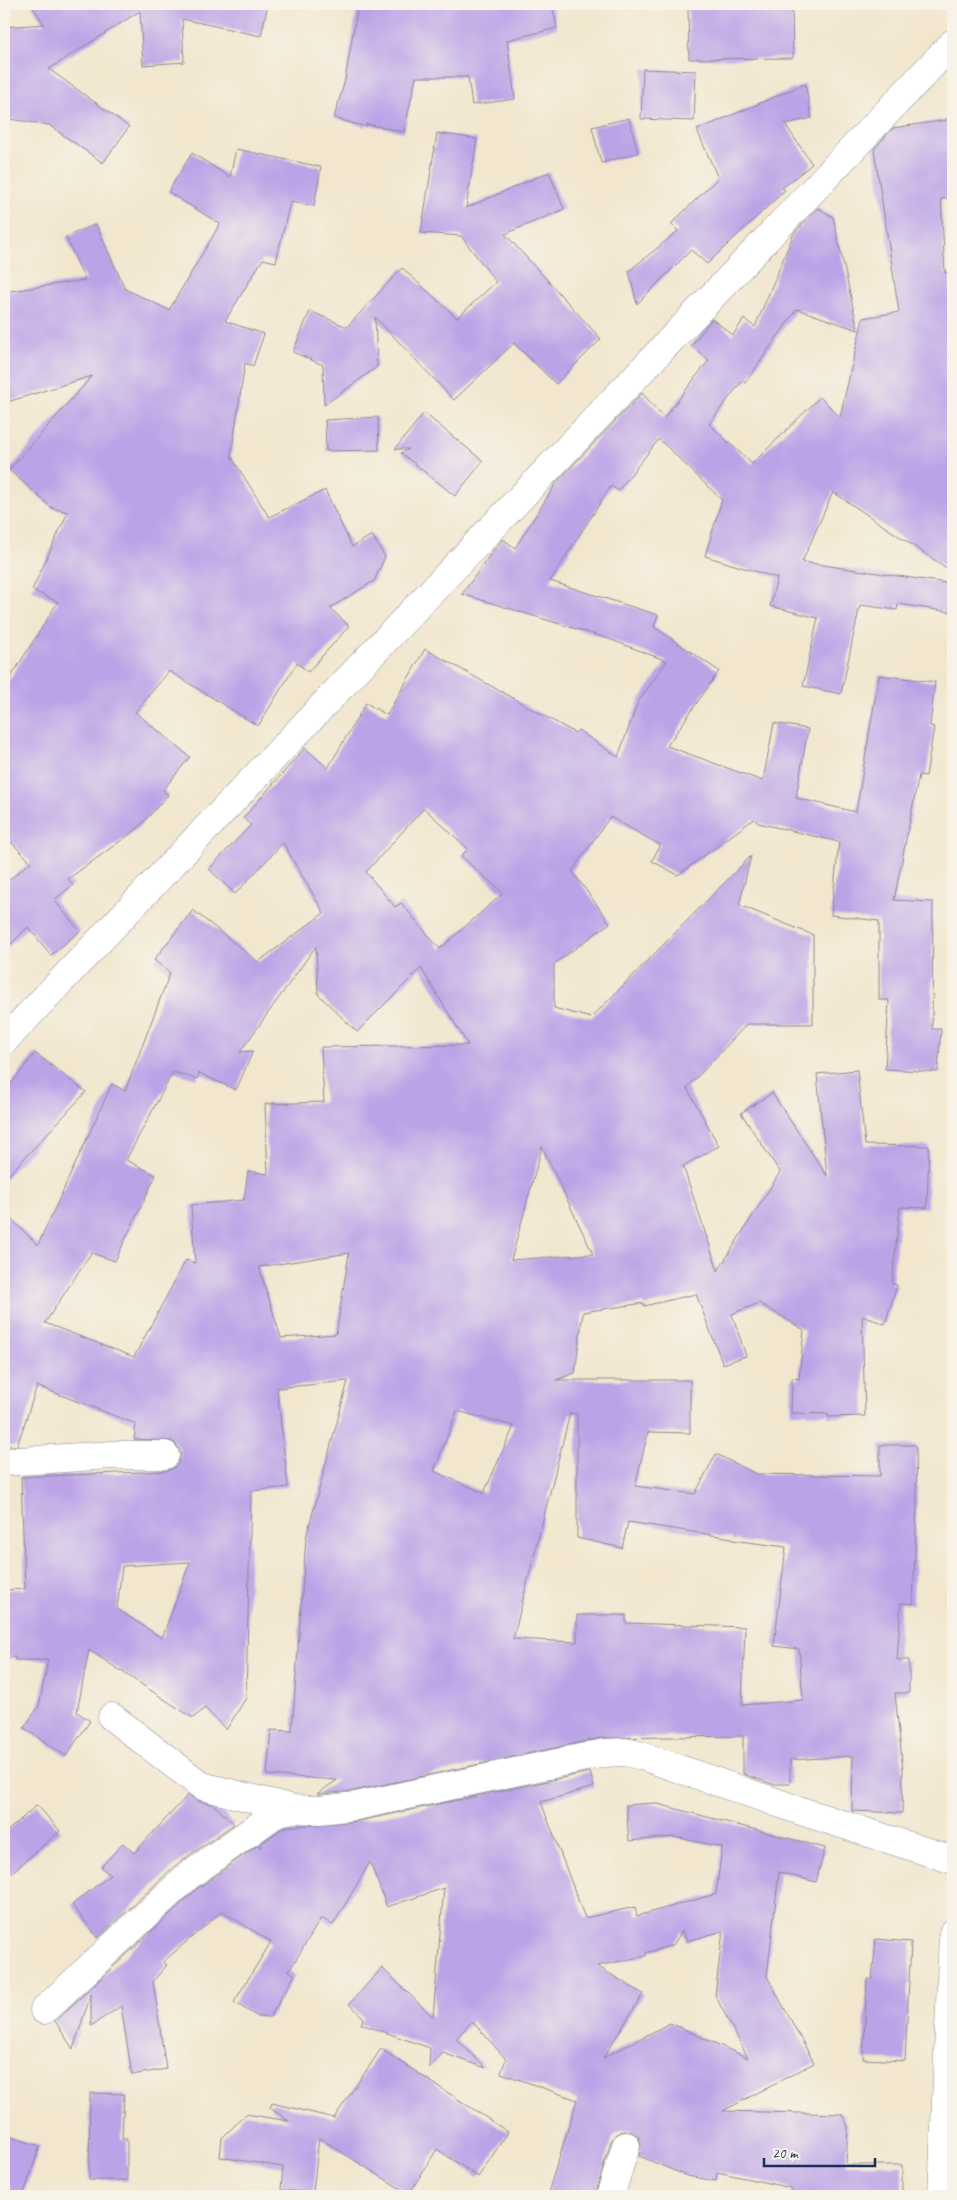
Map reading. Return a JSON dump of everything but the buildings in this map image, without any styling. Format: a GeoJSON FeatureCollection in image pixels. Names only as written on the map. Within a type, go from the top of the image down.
{"type":"FeatureCollection","features":[{"type":"Feature","properties":{"kind":"street"},"geometry":{"type":"LineString","coordinates":[[4,1041],[953,43]]}},
{"type":"Feature","properties":{"kind":"street"},"geometry":{"type":"LineString","coordinates":[[4,1462],[112,1455],[165,1455]]}},
{"type":"Feature","properties":{"kind":"street"},"geometry":{"type":"LineString","coordinates":[[112,1716],[202,1786],[294,1809],[320,1810],[356,1806],[585,1757],[625,1752],[642,1756],[798,1810],[953,1860]]}},
{"type":"Feature","properties":{"kind":"street"},"geometry":{"type":"LineString","coordinates":[[44,2010],[188,1876],[278,1812],[294,1809]]}},
{"type":"Feature","properties":{"kind":"street"},"geometry":{"type":"LineString","coordinates":[[942,2196],[953,1933]]}},
{"type":"Feature","properties":{"kind":"street"},"geometry":{"type":"LineString","coordinates":[[610,2196],[626,2146]]}}]}
